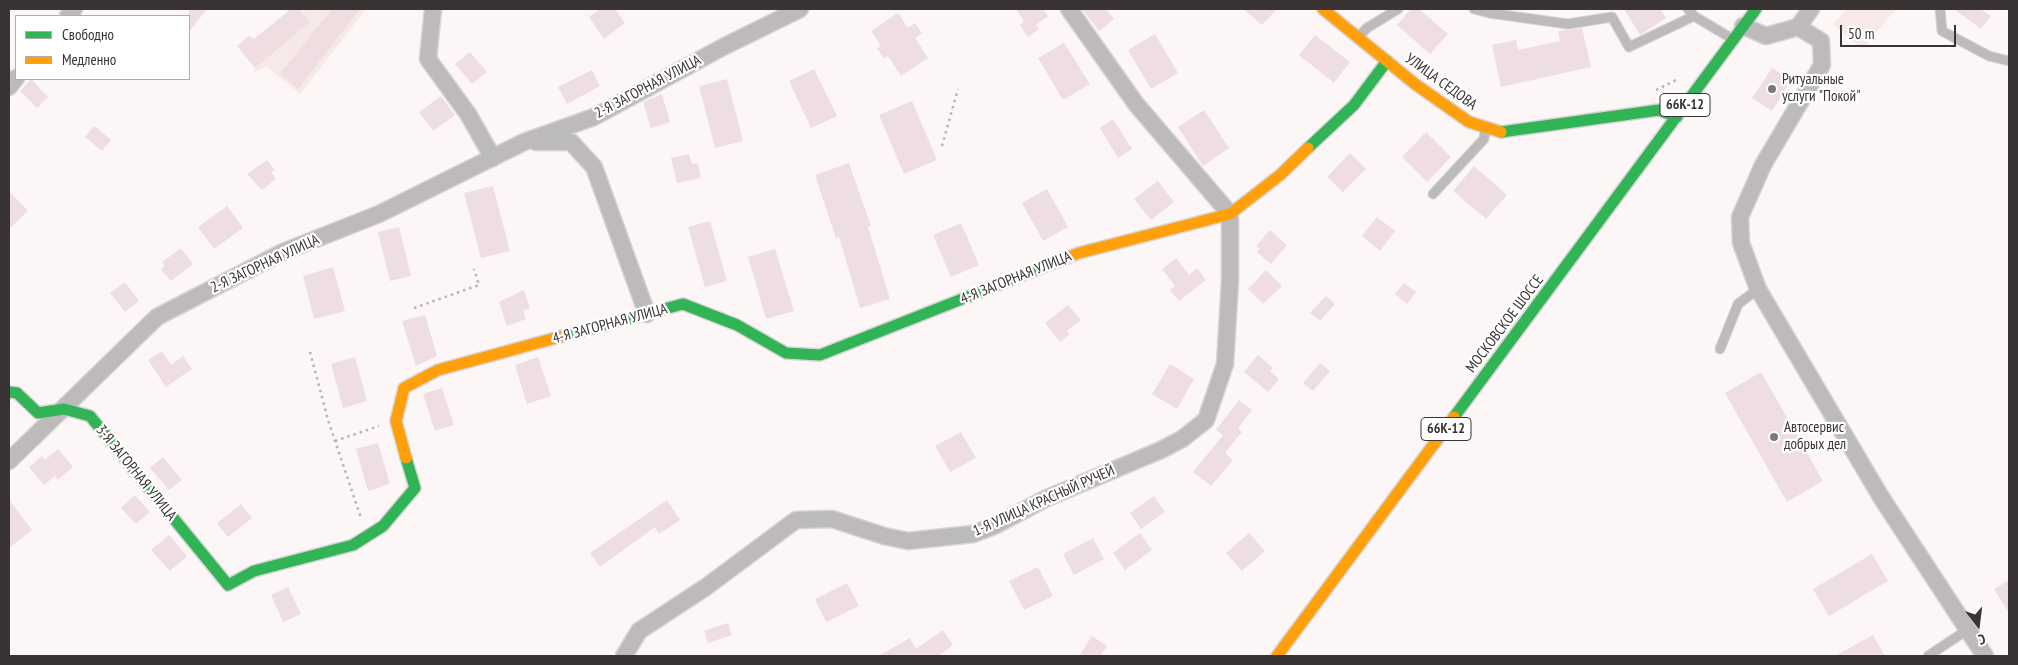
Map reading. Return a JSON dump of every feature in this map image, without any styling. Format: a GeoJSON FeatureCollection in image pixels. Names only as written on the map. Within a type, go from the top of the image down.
{"type":"FeatureCollection","features":[{"type":"Feature","properties":{"kind":"street"},"geometry":{"type":"LineString","coordinates":[[433,9],[428,59],[468,114],[493,158]]}},
{"type":"Feature","properties":{"kind":"street","name":"2-Я ЗАГОРНАЯ УЛИЦА"},"geometry":{"type":"LineString","coordinates":[[64,409],[157,317],[282,252],[379,214],[524,142],[594,117],[723,47],[800,9]]}},
{"type":"Feature","properties":{"kind":"street"},"geometry":{"type":"LineString","coordinates":[[1069,9],[1136,104],[1230,214]]}},
{"type":"Feature","properties":{"kind":"street","name":"УЛИЦА СЕДОВА"},"geometry":{"type":"LineString","coordinates":[[1323,9],[1415,84],[1469,122],[1485,128],[1501,132],[1520,131],[1611,115],[1658,110],[1676,117]]}},
{"type":"Feature","properties":{"kind":"street","name":"МОСКОВСКОЕ ШОССЕ"},"geometry":{"type":"LineString","coordinates":[[1277,656],[1756,9]]}},
{"type":"Feature","properties":{"kind":"street"},"geometry":{"type":"LineString","coordinates":[[1743,26],[1766,36],[1798,27],[1811,9]]}},
{"type":"Feature","properties":{"kind":"street"},"geometry":{"type":"LineString","coordinates":[[1798,27],[1821,40],[1822,65],[1763,164],[1740,217],[1741,243],[1758,289],[1881,497],[1984,656]]}},
{"type":"Feature","properties":{"kind":"street","name":"4-Я ЗАГОРНАЯ УЛИЦА"},"geometry":{"type":"LineString","coordinates":[[228,585],[254,571],[353,545],[384,526],[415,488],[396,421],[404,388],[438,370],[683,304],[737,325],[786,353],[820,355],[1079,253],[1230,214],[1280,175],[1354,105],[1387,61]]}},
{"type":"Feature","properties":{"kind":"street"},"geometry":{"type":"LineString","coordinates":[[524,142],[571,142],[594,166],[647,314]]}},
{"type":"Feature","properties":{"kind":"street","name":"1-Я УЛИЦА КРАСНЫЙ РУЧЕЙ"},"geometry":{"type":"LineString","coordinates":[[624,656],[639,631],[706,586],[796,520],[832,519],[884,536],[908,540],[973,534],[994,526],[1047,498],[1160,450],[1182,438],[1206,420],[1225,364],[1230,281],[1230,214]]}},
{"type":"Feature","properties":{"kind":"street"},"geometry":{"type":"LineString","coordinates":[[9,392],[17,393],[38,413],[64,409]]}},
{"type":"Feature","properties":{"kind":"street"},"geometry":{"type":"LineString","coordinates":[[9,461],[64,409]]}},
{"type":"Feature","properties":{"kind":"street","name":"3-Я ЗАГОРНАЯ УЛИЦА"},"geometry":{"type":"LineString","coordinates":[[64,409],[90,416],[228,585]]}},
{"type":"Feature","properties":{"kind":"lane"},"geometry":{"type":"LineString","coordinates":[[1358,37],[1367,28],[1398,9]]}},
{"type":"Feature","properties":{"kind":"lane"},"geometry":{"type":"LineString","coordinates":[[1474,9],[1489,13],[1568,24],[1612,17]]}},
{"type":"Feature","properties":{"kind":"lane"},"geometry":{"type":"LineString","coordinates":[[1607,9],[1629,47],[1691,13],[1733,40]]}},
{"type":"Feature","properties":{"kind":"lane"},"geometry":{"type":"LineString","coordinates":[[1940,9],[1942,31],[1989,56],[2009,61]]}},
{"type":"Feature","properties":{"kind":"lane"},"geometry":{"type":"LineString","coordinates":[[1433,194],[1484,139],[1485,128]]}},
{"type":"Feature","properties":{"kind":"lane"},"geometry":{"type":"LineString","coordinates":[[1720,349],[1738,304],[1758,289]]}},
{"type":"Feature","properties":{"kind":"lane"},"geometry":{"type":"LineString","coordinates":[[1928,656],[1967,630]]}},
{"type":"Feature","properties":{"kind":"path"},"geometry":{"type":"LineString","coordinates":[[1652,92],[1680,77]]}},
{"type":"Feature","properties":{"kind":"path"},"geometry":{"type":"LineString","coordinates":[[942,146],[958,89]]}},
{"type":"Feature","properties":{"kind":"path"},"geometry":{"type":"LineString","coordinates":[[414,308],[479,285],[474,270]]}},
{"type":"Feature","properties":{"kind":"path"},"geometry":{"type":"LineString","coordinates":[[310,352],[335,441],[367,536]]}},
{"type":"Feature","properties":{"kind":"path"},"geometry":{"type":"LineString","coordinates":[[335,441],[396,421]]}},
{"type":"Feature","properties":{"kind":"shaded area"},"geometry":{"type":"Polygon","coordinates":[[[297,9],[366,9],[300,94],[267,67],[252,73],[297,9]]]}},
{"type":"Feature","properties":{"kind":"shaded area"},"geometry":{"type":"Polygon","coordinates":[[[1847,9],[1896,9],[1862,49],[1833,24],[1847,9]]]}},
{"type":"Feature","properties":{"kind":"building"},"geometry":{"type":"Polygon","coordinates":[[[189,9],[207,9],[190,31],[189,9]]]}},
{"type":"Feature","properties":{"kind":"building"},"geometry":{"type":"Polygon","coordinates":[[[291,9],[298,9],[310,22],[255,68],[237,46],[249,36],[254,39],[291,9]]]}},
{"type":"Feature","properties":{"kind":"building"},"geometry":{"type":"Polygon","coordinates":[[[332,9],[360,9],[298,89],[280,74],[332,9]]]}},
{"type":"Feature","properties":{"kind":"building"},"geometry":{"type":"Polygon","coordinates":[[[600,9],[615,9],[625,23],[604,39],[589,17],[600,9]]]}},
{"type":"Feature","properties":{"kind":"building"},"geometry":{"type":"Polygon","coordinates":[[[1016,9],[1043,9],[1048,16],[1036,25],[1039,29],[1028,37],[1020,25],[1024,21],[1016,9]]]}},
{"type":"Feature","properties":{"kind":"building"},"geometry":{"type":"Polygon","coordinates":[[[1082,9],[1106,9],[1114,19],[1099,31],[1082,9]]]}},
{"type":"Feature","properties":{"kind":"building"},"geometry":{"type":"Polygon","coordinates":[[[1243,9],[1277,9],[1262,25],[1243,9]]]}},
{"type":"Feature","properties":{"kind":"building"},"geometry":{"type":"Polygon","coordinates":[[[1411,9],[1419,9],[1448,34],[1430,54],[1397,25],[1411,9]]]}},
{"type":"Feature","properties":{"kind":"building"},"geometry":{"type":"Polygon","coordinates":[[[1624,9],[1660,9],[1666,18],[1640,35],[1624,9]]]}},
{"type":"Feature","properties":{"kind":"building"},"geometry":{"type":"Polygon","coordinates":[[[1954,9],[1980,9],[1991,16],[1981,29],[1954,9]]]}},
{"type":"Feature","properties":{"kind":"building"},"geometry":{"type":"Polygon","coordinates":[[[898,13],[908,28],[915,23],[922,33],[915,38],[928,58],[901,76],[888,56],[884,59],[877,48],[881,46],[871,31],[898,13]]]}},
{"type":"Feature","properties":{"kind":"building"},"geometry":{"type":"Polygon","coordinates":[[[1582,28],[1591,67],[1501,87],[1492,45],[1516,40],[1518,50],[1560,41],[1558,31],[1582,28]]]}},
{"type":"Feature","properties":{"kind":"building"},"geometry":{"type":"Polygon","coordinates":[[[1155,34],[1178,73],[1151,89],[1128,50],[1155,34]]]}},
{"type":"Feature","properties":{"kind":"building"},"geometry":{"type":"Polygon","coordinates":[[[1315,35],[1350,62],[1334,83],[1299,55],[1315,35]]]}},
{"type":"Feature","properties":{"kind":"building"},"geometry":{"type":"Polygon","coordinates":[[[1064,43],[1090,84],[1063,100],[1038,58],[1064,43]]]}},
{"type":"Feature","properties":{"kind":"building"},"geometry":{"type":"Polygon","coordinates":[[[470,52],[487,72],[472,84],[455,64],[470,52]]]}},
{"type":"Feature","properties":{"kind":"building","name":"Ритуальные услуги \"Покой\""},"geometry":{"type":"Polygon","coordinates":[[[1772,68],[1791,80],[1772,111],[1752,98],[1772,68]]]}},
{"type":"Feature","properties":{"kind":"building"},"geometry":{"type":"Polygon","coordinates":[[[814,69],[837,116],[811,128],[789,81],[814,69]]]}},
{"type":"Feature","properties":{"kind":"building"},"geometry":{"type":"Polygon","coordinates":[[[592,70],[600,86],[567,104],[558,87],[592,70]]]}},
{"type":"Feature","properties":{"kind":"building"},"geometry":{"type":"Polygon","coordinates":[[[727,79],[743,141],[715,148],[699,86],[727,79]]]}},
{"type":"Feature","properties":{"kind":"building"},"geometry":{"type":"Polygon","coordinates":[[[32,80],[48,97],[37,108],[20,91],[32,80]]]}},
{"type":"Feature","properties":{"kind":"building"},"geometry":{"type":"Polygon","coordinates":[[[662,94],[670,122],[651,128],[643,102],[662,94]]]}},
{"type":"Feature","properties":{"kind":"building"},"geometry":{"type":"Polygon","coordinates":[[[441,96],[455,115],[433,131],[419,112],[441,96]]]}},
{"type":"Feature","properties":{"kind":"building"},"geometry":{"type":"Polygon","coordinates":[[[912,101],[937,160],[904,174],[879,115],[912,101]]]}},
{"type":"Feature","properties":{"kind":"building"},"geometry":{"type":"Polygon","coordinates":[[[1204,110],[1229,148],[1203,166],[1178,127],[1204,110]]]}},
{"type":"Feature","properties":{"kind":"building"},"geometry":{"type":"Polygon","coordinates":[[[1113,119],[1132,149],[1118,158],[1100,128],[1113,119]]]}},
{"type":"Feature","properties":{"kind":"building"},"geometry":{"type":"Polygon","coordinates":[[[94,126],[111,140],[102,151],[85,137],[94,126]]]}},
{"type":"Feature","properties":{"kind":"building"},"geometry":{"type":"Polygon","coordinates":[[[1426,132],[1451,157],[1427,182],[1402,157],[1426,132]]]}},
{"type":"Feature","properties":{"kind":"building"},"geometry":{"type":"Polygon","coordinates":[[[1350,153],[1366,169],[1343,192],[1327,177],[1350,153]]]}},
{"type":"Feature","properties":{"kind":"building"},"geometry":{"type":"Polygon","coordinates":[[[689,154],[692,164],[698,163],[701,178],[677,183],[671,158],[689,154]]]}},
{"type":"Feature","properties":{"kind":"building"},"geometry":{"type":"Polygon","coordinates":[[[267,160],[275,170],[271,172],[276,179],[262,190],[247,174],[267,160]]]}},
{"type":"Feature","properties":{"kind":"building"},"geometry":{"type":"Polygon","coordinates":[[[849,163],[871,226],[868,227],[890,299],[860,308],[839,237],[836,238],[815,175],[849,163]]]}},
{"type":"Feature","properties":{"kind":"building"},"geometry":{"type":"Polygon","coordinates":[[[1474,166],[1507,195],[1486,219],[1453,191],[1474,166]]]}},
{"type":"Feature","properties":{"kind":"building"},"geometry":{"type":"Polygon","coordinates":[[[1158,181],[1174,202],[1151,220],[1134,199],[1158,181]]]}},
{"type":"Feature","properties":{"kind":"building"},"geometry":{"type":"Polygon","coordinates":[[[493,186],[510,251],[481,258],[464,193],[493,186]]]}},
{"type":"Feature","properties":{"kind":"building"},"geometry":{"type":"Polygon","coordinates":[[[1047,189],[1068,227],[1043,241],[1022,203],[1047,189]]]}},
{"type":"Feature","properties":{"kind":"building"},"geometry":{"type":"Polygon","coordinates":[[[9,191],[28,211],[9,229],[9,191]]]}},
{"type":"Feature","properties":{"kind":"building"},"geometry":{"type":"Polygon","coordinates":[[[227,206],[243,228],[214,249],[198,227],[227,206]]]}},
{"type":"Feature","properties":{"kind":"building"},"geometry":{"type":"Polygon","coordinates":[[[1377,217],[1395,231],[1380,251],[1362,236],[1377,217]]]}},
{"type":"Feature","properties":{"kind":"building"},"geometry":{"type":"Polygon","coordinates":[[[710,221],[727,281],[705,287],[688,227],[710,221]]]}},
{"type":"Feature","properties":{"kind":"building"},"geometry":{"type":"Polygon","coordinates":[[[961,223],[979,265],[951,277],[933,235],[961,223]]]}},
{"type":"Feature","properties":{"kind":"building"},"geometry":{"type":"Polygon","coordinates":[[[399,227],[411,276],[390,281],[378,232],[399,227]]]}},
{"type":"Feature","properties":{"kind":"building"},"geometry":{"type":"Polygon","coordinates":[[[1270,230],[1287,245],[1271,264],[1257,252],[1260,249],[1256,246],[1270,230]]]}},
{"type":"Feature","properties":{"kind":"building"},"geometry":{"type":"Polygon","coordinates":[[[181,248],[193,264],[171,281],[161,269],[165,266],[162,262],[181,248]]]}},
{"type":"Feature","properties":{"kind":"building"},"geometry":{"type":"Polygon","coordinates":[[[775,249],[794,311],[766,319],[748,257],[775,249]]]}},
{"type":"Feature","properties":{"kind":"building"},"geometry":{"type":"Polygon","coordinates":[[[1176,258],[1189,275],[1197,268],[1206,280],[1179,301],[1170,290],[1175,286],[1162,269],[1176,258]]]}},
{"type":"Feature","properties":{"kind":"building"},"geometry":{"type":"Polygon","coordinates":[[[333,267],[345,311],[314,319],[303,276],[333,267]]]}},
{"type":"Feature","properties":{"kind":"building"},"geometry":{"type":"Polygon","coordinates":[[[1266,270],[1282,286],[1263,304],[1248,289],[1266,270]]]}},
{"type":"Feature","properties":{"kind":"building"},"geometry":{"type":"Polygon","coordinates":[[[125,282],[139,301],[125,312],[110,293],[125,282]]]}},
{"type":"Feature","properties":{"kind":"building"},"geometry":{"type":"Polygon","coordinates":[[[1404,283],[1416,292],[1407,304],[1395,294],[1404,283]]]}},
{"type":"Feature","properties":{"kind":"building"},"geometry":{"type":"Polygon","coordinates":[[[524,290],[530,308],[523,311],[526,319],[507,326],[499,302],[524,290]]]}},
{"type":"Feature","properties":{"kind":"building"},"geometry":{"type":"Polygon","coordinates":[[[1326,296],[1335,304],[1320,321],[1310,313],[1326,296]]]}},
{"type":"Feature","properties":{"kind":"building"},"geometry":{"type":"Polygon","coordinates":[[[1068,305],[1081,320],[1067,331],[1070,334],[1060,342],[1045,323],[1068,305]]]}},
{"type":"Feature","properties":{"kind":"building"},"geometry":{"type":"Polygon","coordinates":[[[425,315],[437,356],[416,366],[402,321],[425,315]]]}},
{"type":"Feature","properties":{"kind":"building"},"geometry":{"type":"Polygon","coordinates":[[[162,351],[171,365],[183,356],[192,369],[166,387],[148,360],[162,351]]]}},
{"type":"Feature","properties":{"kind":"building"},"geometry":{"type":"Polygon","coordinates":[[[1258,355],[1273,368],[1270,371],[1279,379],[1268,392],[1244,372],[1258,355]]]}},
{"type":"Feature","properties":{"kind":"building"},"geometry":{"type":"Polygon","coordinates":[[[355,357],[367,401],[343,408],[331,364],[355,357]]]}},
{"type":"Feature","properties":{"kind":"building"},"geometry":{"type":"Polygon","coordinates":[[[538,357],[551,396],[527,404],[515,365],[538,357]]]}},
{"type":"Feature","properties":{"kind":"building"},"geometry":{"type":"Polygon","coordinates":[[[1320,363],[1330,371],[1313,391],[1303,383],[1320,363]]]}},
{"type":"Feature","properties":{"kind":"building"},"geometry":{"type":"Polygon","coordinates":[[[1170,364],[1194,379],[1177,409],[1152,394],[1170,364]]]}},
{"type":"Feature","properties":{"kind":"building","name":"Автосервис добрых дел"},"geometry":{"type":"Polygon","coordinates":[[[1761,372],[1823,481],[1787,502],[1725,393],[1761,372]]]}},
{"type":"Feature","properties":{"kind":"building"},"geometry":{"type":"Polygon","coordinates":[[[442,388],[454,425],[435,431],[423,394],[442,388]]]}},
{"type":"Feature","properties":{"kind":"building"},"geometry":{"type":"Polygon","coordinates":[[[1239,400],[1252,410],[1238,428],[1242,432],[1225,453],[1233,460],[1211,486],[1193,472],[1223,435],[1216,430],[1239,400]]]}},
{"type":"Feature","properties":{"kind":"building"},"geometry":{"type":"Polygon","coordinates":[[[961,432],[976,458],[950,472],[935,446],[961,432]]]}},
{"type":"Feature","properties":{"kind":"building"},"geometry":{"type":"Polygon","coordinates":[[[378,443],[390,484],[368,491],[356,449],[378,443]]]}},
{"type":"Feature","properties":{"kind":"building"},"geometry":{"type":"Polygon","coordinates":[[[58,449],[73,467],[58,480],[55,476],[44,485],[29,467],[42,456],[45,460],[58,449]]]}},
{"type":"Feature","properties":{"kind":"building"},"geometry":{"type":"Polygon","coordinates":[[[163,457],[182,480],[169,490],[150,468],[163,457]]]}},
{"type":"Feature","properties":{"kind":"building"},"geometry":{"type":"Polygon","coordinates":[[[135,495],[150,512],[136,524],[121,508],[135,495]]]}},
{"type":"Feature","properties":{"kind":"building"},"geometry":{"type":"Polygon","coordinates":[[[1154,496],[1165,512],[1141,529],[1130,513],[1154,496]]]}},
{"type":"Feature","properties":{"kind":"building"},"geometry":{"type":"Polygon","coordinates":[[[9,500],[32,530],[9,548],[9,500]]]}},
{"type":"Feature","properties":{"kind":"building"},"geometry":{"type":"Polygon","coordinates":[[[667,500],[680,520],[659,534],[655,527],[600,567],[590,553],[667,500]]]}},
{"type":"Feature","properties":{"kind":"building"},"geometry":{"type":"Polygon","coordinates":[[[241,504],[252,518],[228,537],[217,523],[241,504]]]}},
{"type":"Feature","properties":{"kind":"building"},"geometry":{"type":"Polygon","coordinates":[[[1140,533],[1152,550],[1125,570],[1113,553],[1140,533]]]}},
{"type":"Feature","properties":{"kind":"building"},"geometry":{"type":"Polygon","coordinates":[[[1249,533],[1265,551],[1242,571],[1226,553],[1249,533]]]}},
{"type":"Feature","properties":{"kind":"building"},"geometry":{"type":"Polygon","coordinates":[[[169,535],[187,556],[170,571],[151,550],[169,535]]]}},
{"type":"Feature","properties":{"kind":"building"},"geometry":{"type":"Polygon","coordinates":[[[1093,538],[1104,559],[1074,575],[1063,554],[1093,538]]]}},
{"type":"Feature","properties":{"kind":"building"},"geometry":{"type":"Polygon","coordinates":[[[1872,554],[1888,581],[1829,616],[1813,589],[1872,554]]]}},
{"type":"Feature","properties":{"kind":"building"},"geometry":{"type":"Polygon","coordinates":[[[1038,567],[1053,596],[1024,610],[1009,581],[1038,567]]]}},
{"type":"Feature","properties":{"kind":"building"},"geometry":{"type":"Polygon","coordinates":[[[2009,580],[2009,613],[1994,589],[2009,580]]]}},
{"type":"Feature","properties":{"kind":"building"},"geometry":{"type":"Polygon","coordinates":[[[847,583],[859,606],[826,622],[815,599],[847,583]]]}},
{"type":"Feature","properties":{"kind":"building"},"geometry":{"type":"Polygon","coordinates":[[[288,587],[301,614],[283,622],[271,595],[288,587]]]}},
{"type":"Feature","properties":{"kind":"building"},"geometry":{"type":"Polygon","coordinates":[[[728,623],[732,635],[708,643],[704,631],[728,623]]]}},
{"type":"Feature","properties":{"kind":"building"},"geometry":{"type":"Polygon","coordinates":[[[943,630],[953,645],[938,656],[878,656],[910,638],[916,649],[943,630]]]}},
{"type":"Feature","properties":{"kind":"building"},"geometry":{"type":"Polygon","coordinates":[[[1873,635],[1885,656],[1835,656],[1873,635]]]}},
{"type":"Feature","properties":{"kind":"building"},"geometry":{"type":"Polygon","coordinates":[[[1092,636],[1107,646],[1100,656],[1079,656],[1092,636]]]}},
{"type":"Feature","properties":{"kind":"traffic: fast"},"geometry":{"type":"LineString","coordinates":[[1454,417],[1756,9]]}},
{"type":"Feature","properties":{"kind":"traffic: fast"},"geometry":{"type":"LineString","coordinates":[[1308,148],[1354,105],[1387,61]]}},
{"type":"Feature","properties":{"kind":"traffic: fast"},"geometry":{"type":"LineString","coordinates":[[1501,132],[1659,110],[1677,117]]}},
{"type":"Feature","properties":{"kind":"traffic: fast"},"geometry":{"type":"LineString","coordinates":[[563,336],[683,304],[737,325],[786,353],[820,355],[1056,262]]}},
{"type":"Feature","properties":{"kind":"traffic: fast"},"geometry":{"type":"LineString","coordinates":[[9,392],[17,393],[38,413],[64,409],[90,416],[228,585],[254,571],[353,545],[383,526],[415,488],[406,458]]}},
{"type":"Feature","properties":{"kind":"traffic: slow"},"geometry":{"type":"LineString","coordinates":[[1323,9],[1415,84],[1469,122],[1501,132]]}},
{"type":"Feature","properties":{"kind":"traffic: slow"},"geometry":{"type":"LineString","coordinates":[[1056,262],[1079,253],[1230,214],[1280,175],[1308,148]]}},
{"type":"Feature","properties":{"kind":"traffic: slow"},"geometry":{"type":"LineString","coordinates":[[406,458],[396,421],[404,388],[438,370],[563,336]]}},
{"type":"Feature","properties":{"kind":"traffic: slow"},"geometry":{"type":"LineString","coordinates":[[1277,656],[1454,417]]}},
{"type":"Feature","properties":{"kind":"place","name":"Ритуальные услуги \"Покой\""},"geometry":{"type":"Point","coordinates":[1772,89]}},
{"type":"Feature","properties":{"kind":"place","name":"Автосервис добрых дел"},"geometry":{"type":"Point","coordinates":[1774,437]}}]}
